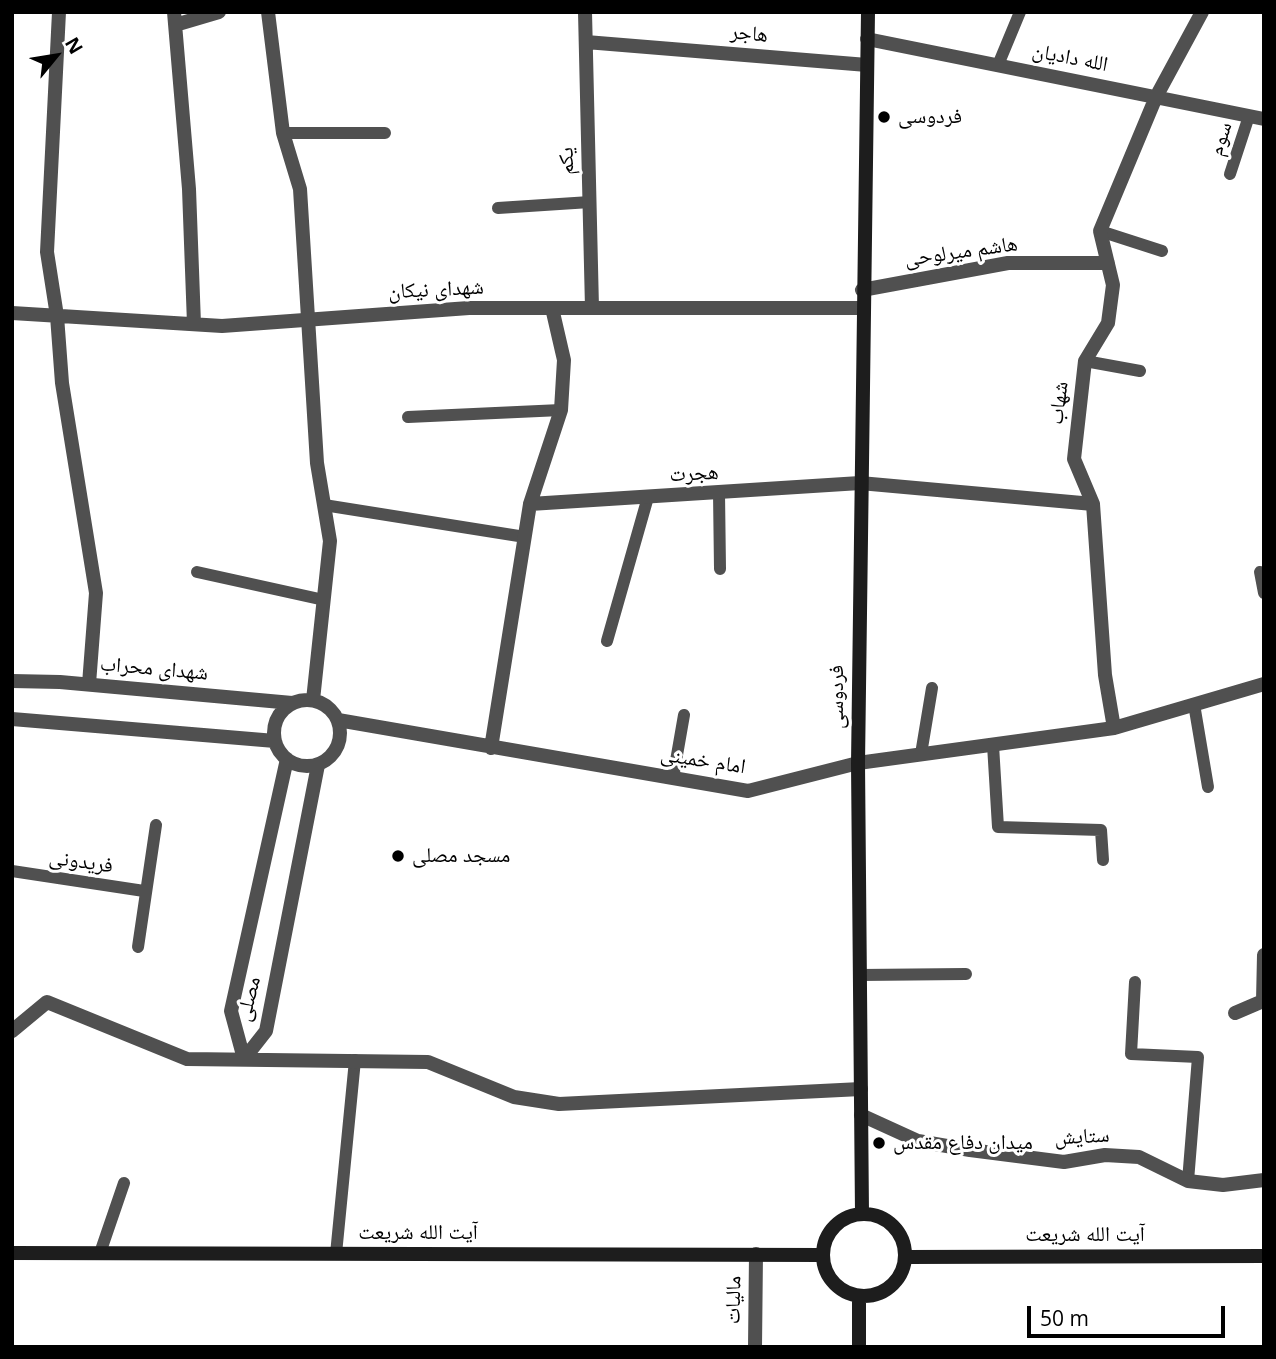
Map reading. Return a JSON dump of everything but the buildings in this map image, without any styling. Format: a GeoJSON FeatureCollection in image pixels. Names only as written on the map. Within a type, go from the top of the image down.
{"type":"FeatureCollection","features":[{"type":"Feature","properties":{"kind":"street"},"geometry":{"type":"LineString","coordinates":[[59,12],[47,252],[57,316],[62,383],[96,593],[89,684]]}},
{"type":"Feature","properties":{"kind":"street"},"geometry":{"type":"LineString","coordinates":[[194,324],[190,189],[174,19],[219,12]]}},
{"type":"Feature","properties":{"kind":"street"},"geometry":{"type":"LineString","coordinates":[[268,12],[283,133],[300,189],[306,320],[313,374],[317,463],[330,541],[313,700]]}},
{"type":"Feature","properties":{"kind":"street","name":"یکم"},"geometry":{"type":"LineString","coordinates":[[585,12],[592,308]]}},
{"type":"Feature","properties":{"kind":"street","name":"فردوسی"},"geometry":{"type":"LineString","coordinates":[[862,1214],[858,763],[862,290],[868,12]]}},
{"type":"Feature","properties":{"kind":"street"},"geometry":{"type":"LineString","coordinates":[[1100,231],[1156,97],[1202,12]]}},
{"type":"Feature","properties":{"kind":"street","name":"الله دادیان"},"geometry":{"type":"LineString","coordinates":[[867,39],[1264,119]]}},
{"type":"Feature","properties":{"kind":"street","name":"هاجر"},"geometry":{"type":"LineString","coordinates":[[586,42],[867,65]]}},
{"type":"Feature","properties":{"kind":"street","name":"شهاب"},"geometry":{"type":"LineString","coordinates":[[1100,231],[1113,285],[1108,323],[1085,361],[1074,459],[1093,504],[1105,674],[1114,728]]}},
{"type":"Feature","properties":{"kind":"street","name":"هاشم میرلوحی"},"geometry":{"type":"LineString","coordinates":[[862,290],[1008,263],[1108,263]]}},
{"type":"Feature","properties":{"kind":"street","name":"شهدای نیکان"},"geometry":{"type":"LineString","coordinates":[[12,313],[222,326],[469,308],[862,308]]}},
{"type":"Feature","properties":{"kind":"street"},"geometry":{"type":"LineString","coordinates":[[491,748],[530,504],[561,410],[564,360],[552,308]]}},
{"type":"Feature","properties":{"kind":"street","name":"هجرت"},"geometry":{"type":"LineString","coordinates":[[530,504],[860,484],[1093,504]]}},
{"type":"Feature","properties":{"kind":"street","name":"شهدای محراب"},"geometry":{"type":"LineString","coordinates":[[12,681],[89,684],[292,703]]}},
{"type":"Feature","properties":{"kind":"street","name":"امام خمینی"},"geometry":{"type":"LineString","coordinates":[[338,720],[748,791],[858,763],[1114,728],[1264,684]]}},
{"type":"Feature","properties":{"kind":"street"},"geometry":{"type":"LineString","coordinates":[[313,700],[332,711],[338,720],[340,742],[335,752],[318,765],[307,767],[287,760],[275,741],[277,719],[292,703],[313,700]]}},
{"type":"Feature","properties":{"kind":"street"},"geometry":{"type":"LineString","coordinates":[[12,719],[275,741]]}},
{"type":"Feature","properties":{"kind":"street","name":"مصلی"},"geometry":{"type":"LineString","coordinates":[[244,1059],[231,1011],[287,760]]}},
{"type":"Feature","properties":{"kind":"street","name":"مصلی"},"geometry":{"type":"LineString","coordinates":[[244,1059],[266,1031],[318,765]]}},
{"type":"Feature","properties":{"kind":"street"},"geometry":{"type":"LineString","coordinates":[[1235,1013],[1263,1001],[1264,955]]}},
{"type":"Feature","properties":{"kind":"street"},"geometry":{"type":"LineString","coordinates":[[12,1031],[47,1002],[187,1059],[428,1062],[514,1097],[559,1104],[861,1088]]}},
{"type":"Feature","properties":{"kind":"street","name":"ستایش"},"geometry":{"type":"LineString","coordinates":[[862,1115],[918,1141],[1064,1162],[1105,1155],[1139,1157],[1188,1181],[1223,1185],[1264,1180]]}},
{"type":"Feature","properties":{"kind":"street"},"geometry":{"type":"LineString","coordinates":[[862,1214],[888,1221],[904,1243],[906,1256],[896,1282],[886,1291],[859,1296],[846,1292],[835,1284],[827,1273],[823,1255],[829,1233],[838,1223],[862,1214]]}},
{"type":"Feature","properties":{"kind":"street","name":"آیت الله شریعت"},"geometry":{"type":"LineString","coordinates":[[12,1253],[823,1255]]}},
{"type":"Feature","properties":{"kind":"street","name":"مالیات"},"geometry":{"type":"LineString","coordinates":[[755,1347],[756,1254]]}},
{"type":"Feature","properties":{"kind":"street","name":"آیت الله شریعت"},"geometry":{"type":"LineString","coordinates":[[906,1256],[1264,1256]]}},
{"type":"Feature","properties":{"kind":"street"},"geometry":{"type":"LineString","coordinates":[[859,1296],[859,1347]]}},
{"type":"Feature","properties":{"kind":"lane"},"geometry":{"type":"LineString","coordinates":[[998,65],[1020,12]]}},
{"type":"Feature","properties":{"kind":"lane","name":"سوم"},"geometry":{"type":"LineString","coordinates":[[1230,174],[1249,116]]}},
{"type":"Feature","properties":{"kind":"lane"},"geometry":{"type":"LineString","coordinates":[[283,133],[385,133]]}},
{"type":"Feature","properties":{"kind":"lane"},"geometry":{"type":"LineString","coordinates":[[498,208],[590,202]]}},
{"type":"Feature","properties":{"kind":"lane"},"geometry":{"type":"LineString","coordinates":[[1100,231],[1161,251]]}},
{"type":"Feature","properties":{"kind":"lane"},"geometry":{"type":"LineString","coordinates":[[1085,361],[1140,371]]}},
{"type":"Feature","properties":{"kind":"lane"},"geometry":{"type":"LineString","coordinates":[[408,417],[561,410]]}},
{"type":"Feature","properties":{"kind":"lane"},"geometry":{"type":"LineString","coordinates":[[719,493],[720,569]]}},
{"type":"Feature","properties":{"kind":"lane"},"geometry":{"type":"LineString","coordinates":[[607,641],[648,497]]}},
{"type":"Feature","properties":{"kind":"lane"},"geometry":{"type":"LineString","coordinates":[[324,505],[525,537]]}},
{"type":"Feature","properties":{"kind":"lane"},"geometry":{"type":"LineString","coordinates":[[197,572],[324,600]]}},
{"type":"Feature","properties":{"kind":"lane"},"geometry":{"type":"LineString","coordinates":[[1261,572],[1264,593]]}},
{"type":"Feature","properties":{"kind":"lane"},"geometry":{"type":"LineString","coordinates":[[921,754],[932,688]]}},
{"type":"Feature","properties":{"kind":"lane"},"geometry":{"type":"LineString","coordinates":[[1194,704],[1208,787]]}},
{"type":"Feature","properties":{"kind":"lane"},"geometry":{"type":"LineString","coordinates":[[673,778],[684,715]]}},
{"type":"Feature","properties":{"kind":"lane"},"geometry":{"type":"LineString","coordinates":[[993,745],[998,827],[1101,831],[1104,860]]}},
{"type":"Feature","properties":{"kind":"lane"},"geometry":{"type":"LineString","coordinates":[[138,947],[144,891],[156,825]]}},
{"type":"Feature","properties":{"kind":"lane","name":"فریدونی"},"geometry":{"type":"LineString","coordinates":[[12,872],[144,891]]}},
{"type":"Feature","properties":{"kind":"lane"},"geometry":{"type":"LineString","coordinates":[[860,975],[966,974]]}},
{"type":"Feature","properties":{"kind":"lane"},"geometry":{"type":"LineString","coordinates":[[1135,982],[1131,1054],[1198,1057],[1188,1181]]}},
{"type":"Feature","properties":{"kind":"lane"},"geometry":{"type":"LineString","coordinates":[[336,1254],[355,1060]]}},
{"type":"Feature","properties":{"kind":"lane"},"geometry":{"type":"LineString","coordinates":[[100,1254],[124,1183]]}},
{"type":"Feature","properties":{"kind":"place","name":"فردوسی"},"geometry":{"type":"Point","coordinates":[884,117]}},
{"type":"Feature","properties":{"kind":"place","name":"مسجد مصلی"},"geometry":{"type":"Point","coordinates":[398,856]}},
{"type":"Feature","properties":{"kind":"place","name":"میدان دفاع مقدس"},"geometry":{"type":"Point","coordinates":[879,1143]}}]}
